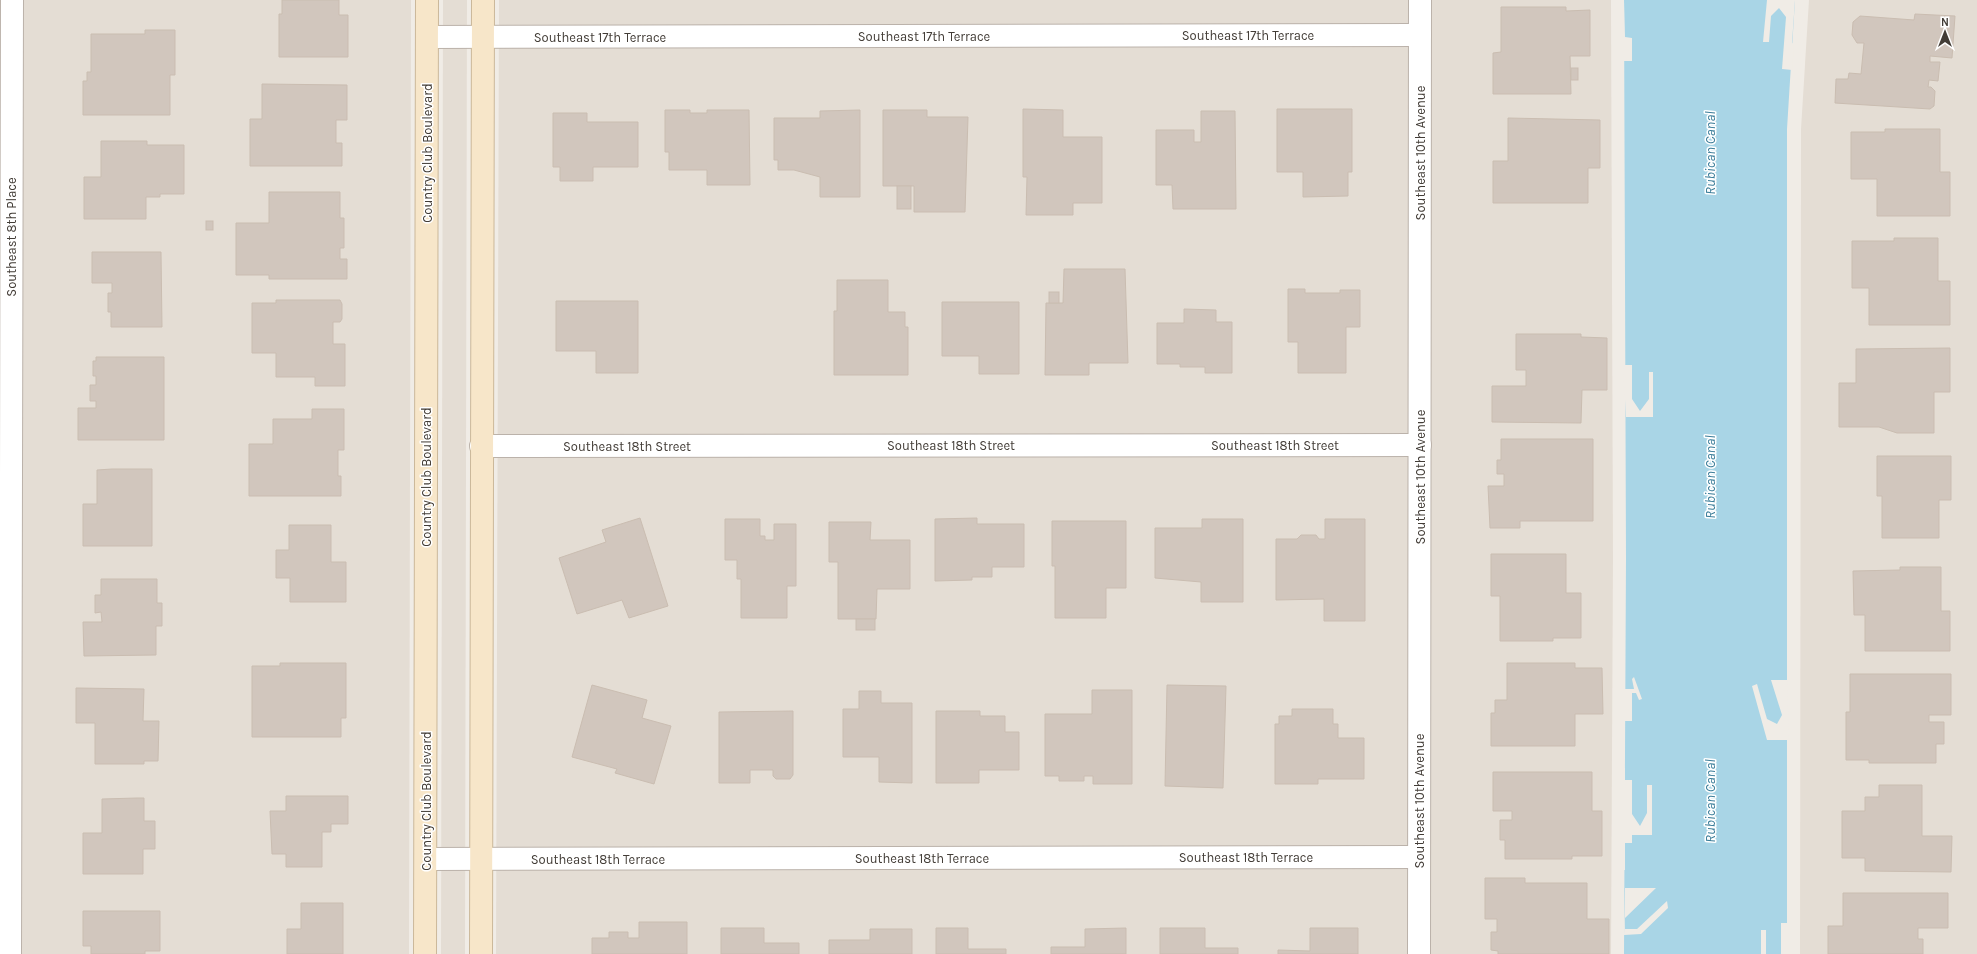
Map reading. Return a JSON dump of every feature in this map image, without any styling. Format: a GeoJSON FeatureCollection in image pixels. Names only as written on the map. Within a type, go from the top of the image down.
{"type":"FeatureCollection","features":[{"type":"Feature","properties":{"kind":"main road","name":"Country Club Boulevard"},"geometry":{"type":"LineString","coordinates":[[425,954],[427,0]]}},
{"type":"Feature","properties":{"kind":"main road"},"geometry":{"type":"LineString","coordinates":[[481,954],[483,0]]}},
{"type":"Feature","properties":{"kind":"street","name":"Southeast 8th Place"},"geometry":{"type":"LineString","coordinates":[[10,954],[12,0]]}},
{"type":"Feature","properties":{"kind":"street","name":"Southeast 10th Avenue"},"geometry":{"type":"LineString","coordinates":[[1419,954],[1420,0]]}},
{"type":"Feature","properties":{"kind":"street","name":"Southeast 17th Terrace"},"geometry":{"type":"LineString","coordinates":[[427,37],[1420,35]]}},
{"type":"Feature","properties":{"kind":"street","name":"Southeast 18th Street"},"geometry":{"type":"LineString","coordinates":[[481,446],[1420,445]]}},
{"type":"Feature","properties":{"kind":"street","name":"Southeast 18th Terrace"},"geometry":{"type":"LineString","coordinates":[[426,859],[1419,857]]}},
{"type":"Feature","properties":{"kind":"shaded area"},"geometry":{"type":"Polygon","coordinates":[[[0,0],[411,0],[409,954],[0,954],[0,0]]]}},
{"type":"Feature","properties":{"kind":"shaded area"},"geometry":{"type":"Polygon","coordinates":[[[443,0],[467,0],[465,954],[441,954],[443,0]]]}},
{"type":"Feature","properties":{"kind":"shaded area"},"geometry":{"type":"Polygon","coordinates":[[[499,0],[1611,0],[1613,558],[1611,954],[496,954],[499,0]]]}},
{"type":"Feature","properties":{"kind":"shaded area"},"geometry":{"type":"Polygon","coordinates":[[[1809,0],[1977,0],[1977,954],[1800,954],[1801,129],[1809,0]]]}},
{"type":"Feature","properties":{"kind":"water","name":"Rubican Canal"},"geometry":{"type":"Polygon","coordinates":[[[1624,0],[1795,0],[1787,129],[1787,954],[1624,954],[1626,558],[1624,0]]]}},
{"type":"Feature","properties":{"kind":"pier"},"geometry":{"type":"Polygon","coordinates":[[[1622,0],[1624,0],[1625,37],[1632,38],[1632,61],[1623,61],[1622,0]]]}},
{"type":"Feature","properties":{"kind":"pier"},"geometry":{"type":"Polygon","coordinates":[[[1767,0],[1795,0],[1792,70],[1782,69],[1786,17],[1779,8],[1771,16],[1769,42],[1763,42],[1767,0]]]}},
{"type":"Feature","properties":{"kind":"pier"},"geometry":{"type":"Polygon","coordinates":[[[1623,365],[1632,365],[1632,399],[1640,411],[1649,399],[1649,372],[1653,372],[1653,417],[1626,417],[1623,365]]]}},
{"type":"Feature","properties":{"kind":"pier"},"geometry":{"type":"Polygon","coordinates":[[[1634,677],[1642,699],[1639,700],[1636,693],[1632,693],[1632,721],[1623,721],[1623,693],[1625,693],[1625,689],[1634,689],[1632,679],[1634,677]]]}},
{"type":"Feature","properties":{"kind":"pier"},"geometry":{"type":"Polygon","coordinates":[[[1771,680],[1787,680],[1789,740],[1767,740],[1752,686],[1757,684],[1767,719],[1777,724],[1782,715],[1771,680]]]}},
{"type":"Feature","properties":{"kind":"pier"},"geometry":{"type":"Polygon","coordinates":[[[1623,768],[1625,768],[1625,780],[1632,780],[1632,814],[1640,826],[1647,813],[1647,785],[1652,785],[1652,835],[1632,835],[1632,843],[1625,843],[1625,870],[1623,870],[1623,768]]]}},
{"type":"Feature","properties":{"kind":"pier"},"geometry":{"type":"Polygon","coordinates":[[[1625,888],[1656,888],[1625,918],[1625,929],[1637,929],[1667,901],[1668,908],[1641,934],[1624,935],[1625,888]]]}},
{"type":"Feature","properties":{"kind":"pier"},"geometry":{"type":"Polygon","coordinates":[[[1781,923],[1789,923],[1787,954],[1781,954],[1781,923]]]}},
{"type":"Feature","properties":{"kind":"pier"},"geometry":{"type":"Polygon","coordinates":[[[1761,930],[1766,930],[1766,954],[1761,954],[1761,930]]]}},
{"type":"Feature","properties":{"kind":"building"},"geometry":{"type":"Polygon","coordinates":[[[282,0],[339,0],[339,15],[348,15],[348,57],[279,57],[279,14],[282,14],[282,0]]]}},
{"type":"Feature","properties":{"kind":"building"},"geometry":{"type":"Polygon","coordinates":[[[1501,7],[1566,7],[1566,11],[1590,10],[1590,56],[1570,56],[1571,94],[1493,94],[1493,53],[1501,52],[1501,7]]]}},
{"type":"Feature","properties":{"kind":"building"},"geometry":{"type":"Polygon","coordinates":[[[1915,14],[1955,16],[1952,58],[1930,56],[1930,62],[1940,62],[1938,81],[1929,80],[1928,87],[1931,87],[1935,91],[1934,106],[1930,109],[1835,103],[1836,79],[1848,79],[1849,73],[1861,74],[1864,43],[1857,43],[1852,35],[1853,22],[1860,16],[1914,20],[1915,14]]]}},
{"type":"Feature","properties":{"kind":"building"},"geometry":{"type":"Polygon","coordinates":[[[145,30],[175,30],[175,75],[170,75],[170,115],[83,115],[83,81],[87,81],[87,72],[91,72],[91,34],[145,34],[145,30]]]}},
{"type":"Feature","properties":{"kind":"building"},"geometry":{"type":"Polygon","coordinates":[[[1571,68],[1578,68],[1578,80],[1571,80],[1571,68]]]}},
{"type":"Feature","properties":{"kind":"building"},"geometry":{"type":"Polygon","coordinates":[[[262,84],[347,85],[347,120],[336,120],[336,143],[342,143],[342,166],[250,166],[250,119],[262,119],[262,84]]]}},
{"type":"Feature","properties":{"kind":"building"},"geometry":{"type":"Polygon","coordinates":[[[1023,109],[1063,110],[1063,137],[1102,137],[1102,203],[1073,203],[1073,215],[1026,215],[1027,177],[1023,177],[1023,109]]]}},
{"type":"Feature","properties":{"kind":"building"},"geometry":{"type":"Polygon","coordinates":[[[1277,109],[1352,109],[1352,172],[1348,172],[1348,196],[1303,197],[1303,172],[1277,172],[1277,109]]]}},
{"type":"Feature","properties":{"kind":"building"},"geometry":{"type":"Polygon","coordinates":[[[665,110],[690,110],[690,113],[707,113],[707,110],[749,110],[750,185],[707,185],[707,170],[669,170],[669,152],[665,152],[665,110]]]}},
{"type":"Feature","properties":{"kind":"building"},"geometry":{"type":"Polygon","coordinates":[[[860,110],[860,197],[820,197],[820,177],[794,170],[778,170],[778,160],[774,160],[774,118],[820,118],[820,111],[860,110]]]}},
{"type":"Feature","properties":{"kind":"building"},"geometry":{"type":"Polygon","coordinates":[[[883,110],[927,110],[927,117],[968,117],[965,212],[914,212],[914,186],[883,186],[883,110]]]}},
{"type":"Feature","properties":{"kind":"building"},"geometry":{"type":"Polygon","coordinates":[[[1201,111],[1235,111],[1236,209],[1173,209],[1172,185],[1156,185],[1156,130],[1194,130],[1194,142],[1201,142],[1201,111]]]}},
{"type":"Feature","properties":{"kind":"building"},"geometry":{"type":"Polygon","coordinates":[[[553,113],[587,113],[587,122],[638,122],[638,167],[593,167],[593,181],[560,181],[560,167],[553,167],[553,113]]]}},
{"type":"Feature","properties":{"kind":"building"},"geometry":{"type":"Polygon","coordinates":[[[1508,118],[1600,120],[1600,168],[1588,168],[1588,203],[1493,203],[1493,161],[1508,161],[1508,118]]]}},
{"type":"Feature","properties":{"kind":"building"},"geometry":{"type":"Polygon","coordinates":[[[1885,129],[1940,129],[1940,172],[1950,172],[1950,216],[1877,216],[1877,179],[1851,179],[1851,132],[1885,132],[1885,129]]]}},
{"type":"Feature","properties":{"kind":"building"},"geometry":{"type":"Polygon","coordinates":[[[101,141],[147,141],[147,145],[184,145],[184,194],[160,194],[160,197],[146,197],[146,219],[84,219],[84,177],[101,177],[101,141]]]}},
{"type":"Feature","properties":{"kind":"building"},"geometry":{"type":"Polygon","coordinates":[[[897,186],[911,186],[911,209],[897,209],[897,186]]]}},
{"type":"Feature","properties":{"kind":"building"},"geometry":{"type":"Polygon","coordinates":[[[269,192],[340,192],[340,218],[344,218],[344,248],[340,248],[340,259],[347,259],[347,279],[269,279],[269,275],[236,275],[236,223],[269,223],[269,192]]]}},
{"type":"Feature","properties":{"kind":"building"},"geometry":{"type":"Polygon","coordinates":[[[206,221],[213,221],[213,230],[206,230],[206,221]]]}},
{"type":"Feature","properties":{"kind":"building"},"geometry":{"type":"Polygon","coordinates":[[[1894,238],[1938,238],[1938,281],[1950,281],[1950,325],[1869,325],[1869,288],[1852,288],[1852,241],[1894,241],[1894,238]]]}},
{"type":"Feature","properties":{"kind":"building"},"geometry":{"type":"Polygon","coordinates":[[[92,252],[161,252],[162,327],[111,327],[111,312],[108,312],[108,293],[112,293],[112,283],[92,283],[92,252]]]}},
{"type":"Feature","properties":{"kind":"building"},"geometry":{"type":"Polygon","coordinates":[[[1064,269],[1125,269],[1128,363],[1089,363],[1089,375],[1045,375],[1046,303],[1063,303],[1064,269]]]}},
{"type":"Feature","properties":{"kind":"building"},"geometry":{"type":"Polygon","coordinates":[[[837,280],[888,280],[888,312],[905,312],[905,327],[908,327],[908,375],[834,375],[834,311],[837,311],[837,280]]]}},
{"type":"Feature","properties":{"kind":"building"},"geometry":{"type":"Polygon","coordinates":[[[1288,289],[1305,289],[1305,293],[1340,293],[1340,290],[1360,290],[1360,327],[1346,327],[1346,373],[1298,373],[1298,342],[1288,342],[1288,289]]]}},
{"type":"Feature","properties":{"kind":"building"},"geometry":{"type":"Polygon","coordinates":[[[1049,292],[1059,292],[1059,303],[1049,303],[1049,292]]]}},
{"type":"Feature","properties":{"kind":"building"},"geometry":{"type":"Polygon","coordinates":[[[276,300],[340,300],[342,304],[342,319],[340,322],[333,322],[333,344],[345,344],[345,386],[315,386],[315,377],[276,377],[276,353],[252,353],[252,303],[276,303],[276,300]]]}},
{"type":"Feature","properties":{"kind":"building"},"geometry":{"type":"Polygon","coordinates":[[[556,301],[638,301],[638,373],[596,373],[596,351],[556,351],[556,301]]]}},
{"type":"Feature","properties":{"kind":"building"},"geometry":{"type":"Polygon","coordinates":[[[942,302],[1019,302],[1019,374],[979,374],[979,356],[942,356],[942,302]]]}},
{"type":"Feature","properties":{"kind":"building"},"geometry":{"type":"Polygon","coordinates":[[[1184,309],[1216,310],[1216,322],[1232,322],[1232,373],[1205,373],[1205,367],[1180,367],[1180,364],[1157,364],[1157,323],[1184,323],[1184,309]]]}},
{"type":"Feature","properties":{"kind":"building"},"geometry":{"type":"Polygon","coordinates":[[[1516,334],[1581,334],[1581,337],[1607,338],[1607,390],[1582,390],[1581,423],[1492,422],[1492,386],[1526,386],[1526,370],[1516,370],[1516,334]]]}},
{"type":"Feature","properties":{"kind":"building"},"geometry":{"type":"Polygon","coordinates":[[[1950,348],[1950,392],[1934,392],[1934,433],[1897,433],[1879,427],[1839,427],[1839,383],[1856,383],[1856,349],[1950,348]]]}},
{"type":"Feature","properties":{"kind":"building"},"geometry":{"type":"Polygon","coordinates":[[[96,357],[164,357],[164,440],[78,440],[78,408],[96,408],[96,401],[90,401],[90,385],[96,385],[96,376],[93,376],[93,361],[96,361],[96,357]]]}},
{"type":"Feature","properties":{"kind":"building"},"geometry":{"type":"Polygon","coordinates":[[[312,409],[344,409],[344,450],[338,450],[338,476],[341,476],[341,496],[249,496],[249,444],[273,444],[273,419],[312,419],[312,409]]]}},
{"type":"Feature","properties":{"kind":"building"},"geometry":{"type":"Polygon","coordinates":[[[1501,439],[1593,439],[1593,521],[1520,521],[1520,528],[1490,528],[1488,486],[1504,486],[1504,474],[1497,474],[1497,460],[1501,460],[1501,439]]]}},
{"type":"Feature","properties":{"kind":"building"},"geometry":{"type":"Polygon","coordinates":[[[1877,456],[1951,456],[1951,500],[1939,500],[1939,538],[1882,538],[1882,496],[1877,496],[1877,456]]]}},
{"type":"Feature","properties":{"kind":"building"},"geometry":{"type":"Polygon","coordinates":[[[152,469],[152,546],[83,546],[83,504],[97,504],[97,470],[152,469]]]}},
{"type":"Feature","properties":{"kind":"building"},"geometry":{"type":"Polygon","coordinates":[[[640,518],[668,606],[629,618],[622,600],[577,614],[559,558],[606,542],[602,530],[640,518]]]}},
{"type":"Feature","properties":{"kind":"building"},"geometry":{"type":"Polygon","coordinates":[[[977,518],[977,524],[1024,524],[1024,567],[992,567],[992,577],[972,577],[972,580],[935,581],[935,519],[977,518]]]}},
{"type":"Feature","properties":{"kind":"building"},"geometry":{"type":"Polygon","coordinates":[[[725,519],[760,519],[760,536],[765,536],[765,540],[774,540],[774,524],[796,524],[796,586],[787,586],[787,618],[741,618],[741,579],[737,579],[737,560],[725,560],[725,519]]]}},
{"type":"Feature","properties":{"kind":"building"},"geometry":{"type":"Polygon","coordinates":[[[1202,519],[1243,519],[1243,602],[1201,602],[1201,582],[1155,578],[1155,528],[1202,528],[1202,519]]]}},
{"type":"Feature","properties":{"kind":"building"},"geometry":{"type":"Polygon","coordinates":[[[1325,519],[1365,519],[1365,621],[1324,621],[1324,599],[1276,600],[1276,539],[1297,539],[1301,535],[1316,535],[1319,539],[1325,539],[1325,519]]]}},
{"type":"Feature","properties":{"kind":"building"},"geometry":{"type":"Polygon","coordinates":[[[1052,521],[1126,521],[1126,588],[1106,588],[1106,618],[1055,618],[1055,566],[1052,566],[1052,521]]]}},
{"type":"Feature","properties":{"kind":"building"},"geometry":{"type":"Polygon","coordinates":[[[829,522],[871,522],[870,540],[910,540],[910,589],[877,589],[876,619],[838,619],[838,562],[829,562],[829,522]]]}},
{"type":"Feature","properties":{"kind":"building"},"geometry":{"type":"Polygon","coordinates":[[[289,525],[331,525],[331,562],[346,562],[346,602],[290,602],[290,578],[276,578],[276,550],[289,550],[289,525]]]}},
{"type":"Feature","properties":{"kind":"building"},"geometry":{"type":"Polygon","coordinates":[[[1491,554],[1566,554],[1566,593],[1581,593],[1581,638],[1553,638],[1553,641],[1500,641],[1500,596],[1491,596],[1491,554]]]}},
{"type":"Feature","properties":{"kind":"building"},"geometry":{"type":"Polygon","coordinates":[[[1900,567],[1941,567],[1941,611],[1950,611],[1950,651],[1865,651],[1865,615],[1854,615],[1853,571],[1900,570],[1900,567]]]}},
{"type":"Feature","properties":{"kind":"building"},"geometry":{"type":"Polygon","coordinates":[[[101,579],[157,579],[157,603],[162,603],[162,626],[156,626],[156,655],[84,656],[83,622],[102,622],[101,612],[95,613],[95,595],[101,595],[101,579]]]}},
{"type":"Feature","properties":{"kind":"building"},"geometry":{"type":"Polygon","coordinates":[[[856,619],[875,619],[875,630],[856,630],[856,619]]]}},
{"type":"Feature","properties":{"kind":"building"},"geometry":{"type":"Polygon","coordinates":[[[280,663],[346,663],[346,718],[341,718],[341,737],[252,737],[252,666],[280,666],[280,663]]]}},
{"type":"Feature","properties":{"kind":"building"},"geometry":{"type":"Polygon","coordinates":[[[1507,663],[1575,663],[1575,668],[1602,668],[1603,714],[1575,714],[1575,746],[1491,746],[1491,713],[1495,713],[1495,700],[1507,700],[1507,663]]]}},
{"type":"Feature","properties":{"kind":"building"},"geometry":{"type":"Polygon","coordinates":[[[1850,674],[1951,674],[1951,715],[1929,715],[1929,722],[1944,722],[1944,744],[1936,744],[1936,763],[1869,763],[1869,760],[1846,760],[1846,712],[1850,712],[1850,674]]]}},
{"type":"Feature","properties":{"kind":"building"},"geometry":{"type":"Polygon","coordinates":[[[592,685],[647,700],[642,718],[671,726],[654,784],[615,773],[617,769],[572,757],[592,685]]]}},
{"type":"Feature","properties":{"kind":"building"},"geometry":{"type":"Polygon","coordinates":[[[1167,685],[1226,686],[1223,788],[1165,786],[1167,685]]]}},
{"type":"Feature","properties":{"kind":"building"},"geometry":{"type":"Polygon","coordinates":[[[76,688],[144,689],[143,721],[159,721],[158,761],[144,761],[144,764],[95,764],[95,723],[76,723],[76,688]]]}},
{"type":"Feature","properties":{"kind":"building"},"geometry":{"type":"Polygon","coordinates":[[[1092,690],[1132,690],[1132,784],[1093,784],[1093,776],[1084,776],[1084,781],[1059,781],[1059,776],[1045,776],[1045,714],[1092,714],[1092,690]]]}},
{"type":"Feature","properties":{"kind":"building"},"geometry":{"type":"Polygon","coordinates":[[[859,691],[881,691],[881,703],[912,703],[912,783],[879,782],[879,757],[843,757],[843,709],[859,709],[859,691]]]}},
{"type":"Feature","properties":{"kind":"building"},"geometry":{"type":"Polygon","coordinates":[[[1292,709],[1333,709],[1333,724],[1338,724],[1338,738],[1364,738],[1364,779],[1318,779],[1318,784],[1275,784],[1275,724],[1279,724],[1279,716],[1292,716],[1292,709]]]}},
{"type":"Feature","properties":{"kind":"building"},"geometry":{"type":"Polygon","coordinates":[[[793,711],[793,775],[790,779],[776,779],[773,776],[773,770],[750,770],[750,783],[719,783],[719,712],[793,711]]]}},
{"type":"Feature","properties":{"kind":"building"},"geometry":{"type":"Polygon","coordinates":[[[936,711],[980,711],[980,716],[1005,716],[1005,732],[1019,732],[1019,770],[979,770],[979,783],[936,783],[936,711]]]}},
{"type":"Feature","properties":{"kind":"building"},"geometry":{"type":"Polygon","coordinates":[[[1493,772],[1592,772],[1592,811],[1602,811],[1602,856],[1572,856],[1572,859],[1505,859],[1505,840],[1500,840],[1500,820],[1512,820],[1512,811],[1493,811],[1493,772]]]}},
{"type":"Feature","properties":{"kind":"building"},"geometry":{"type":"Polygon","coordinates":[[[1879,785],[1922,785],[1922,836],[1952,836],[1951,872],[1865,871],[1865,858],[1842,858],[1842,811],[1865,811],[1865,797],[1879,797],[1879,785]]]}},
{"type":"Feature","properties":{"kind":"building"},"geometry":{"type":"Polygon","coordinates":[[[286,796],[348,796],[348,824],[331,824],[331,832],[322,832],[322,867],[286,867],[286,854],[272,854],[270,811],[286,811],[286,796]]]}},
{"type":"Feature","properties":{"kind":"building"},"geometry":{"type":"Polygon","coordinates":[[[144,798],[144,821],[155,821],[155,849],[143,849],[143,874],[83,874],[83,833],[102,833],[102,799],[144,798]]]}},
{"type":"Feature","properties":{"kind":"building"},"geometry":{"type":"Polygon","coordinates":[[[1485,878],[1525,878],[1525,883],[1587,883],[1587,919],[1609,919],[1609,954],[1498,954],[1498,951],[1491,950],[1491,932],[1497,932],[1497,919],[1485,919],[1485,878]]]}},
{"type":"Feature","properties":{"kind":"building"},"geometry":{"type":"Polygon","coordinates":[[[1843,893],[1948,893],[1948,928],[1918,928],[1918,939],[1923,939],[1923,954],[1828,954],[1828,926],[1843,926],[1843,893]]]}},
{"type":"Feature","properties":{"kind":"building"},"geometry":{"type":"Polygon","coordinates":[[[301,903],[343,903],[343,954],[287,954],[287,929],[301,929],[301,903]]]}},
{"type":"Feature","properties":{"kind":"building"},"geometry":{"type":"Polygon","coordinates":[[[83,911],[160,911],[160,951],[145,951],[145,954],[91,954],[91,946],[83,946],[83,911]]]}},
{"type":"Feature","properties":{"kind":"building"},"geometry":{"type":"Polygon","coordinates":[[[639,922],[687,922],[687,954],[592,954],[592,938],[609,938],[609,932],[628,932],[628,938],[639,938],[639,922]]]}},
{"type":"Feature","properties":{"kind":"building"},"geometry":{"type":"Polygon","coordinates":[[[721,928],[764,928],[764,943],[799,943],[799,954],[721,954],[721,928]]]}},
{"type":"Feature","properties":{"kind":"building"},"geometry":{"type":"Polygon","coordinates":[[[936,928],[968,928],[968,949],[1006,949],[1006,954],[936,954],[936,928]]]}},
{"type":"Feature","properties":{"kind":"building"},"geometry":{"type":"Polygon","coordinates":[[[1126,928],[1126,954],[1051,954],[1051,947],[1085,947],[1085,929],[1126,928]]]}},
{"type":"Feature","properties":{"kind":"building"},"geometry":{"type":"Polygon","coordinates":[[[1160,928],[1205,928],[1205,948],[1238,948],[1238,954],[1160,954],[1160,928]]]}},
{"type":"Feature","properties":{"kind":"building"},"geometry":{"type":"Polygon","coordinates":[[[1310,928],[1358,928],[1358,954],[1278,954],[1278,950],[1310,951],[1310,928]]]}},
{"type":"Feature","properties":{"kind":"building"},"geometry":{"type":"Polygon","coordinates":[[[870,929],[912,929],[912,954],[829,954],[829,940],[870,940],[870,929]]]}}]}
